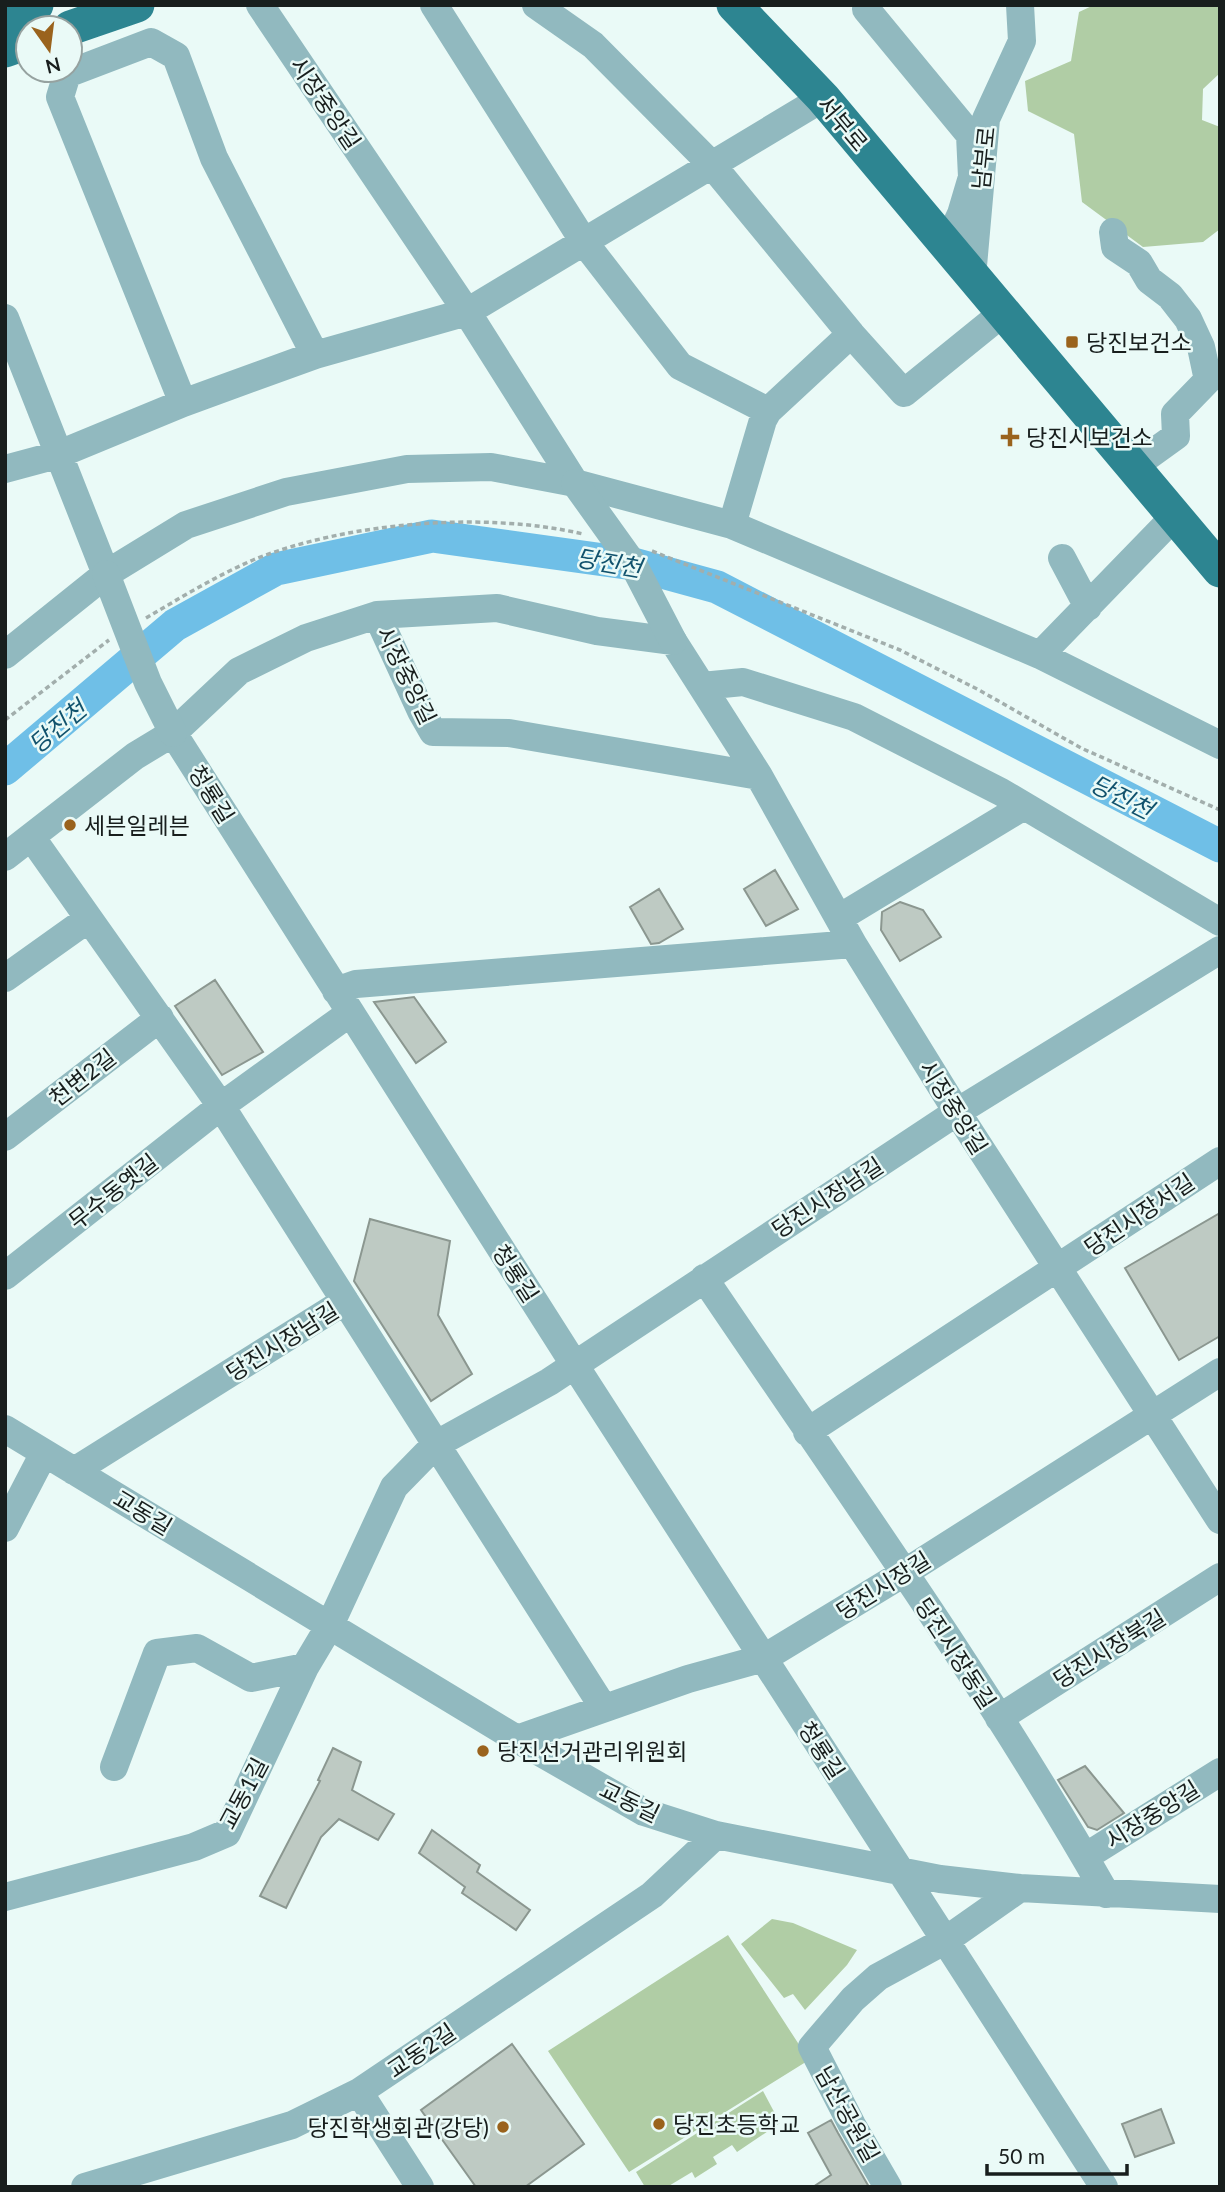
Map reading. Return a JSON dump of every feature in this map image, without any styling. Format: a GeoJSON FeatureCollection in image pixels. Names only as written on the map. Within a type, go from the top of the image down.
{"type":"FeatureCollection","features":[{"type":"Feature","properties":{"kind":"main road"},"geometry":{"type":"LineString","coordinates":[[5,16],[36,5]]}},
{"type":"Feature","properties":{"kind":"main road"},"geometry":{"type":"LineString","coordinates":[[84,23],[137,5]]}},
{"type":"Feature","properties":{"kind":"main road","name":"서부로"},"geometry":{"type":"LineString","coordinates":[[734,5],[823,98],[1220,570]]}},
{"type":"Feature","properties":{"kind":"street","name":"시장중앙길"},"geometry":{"type":"LineString","coordinates":[[260,5],[467,312],[575,484],[633,564],[673,641],[759,776],[853,944],[1152,1416]]}},
{"type":"Feature","properties":{"kind":"street"},"geometry":{"type":"LineString","coordinates":[[435,5],[584,242],[680,366],[768,411]]}},
{"type":"Feature","properties":{"kind":"street"},"geometry":{"type":"LineString","coordinates":[[536,5],[593,46],[712,165],[851,334],[904,393],[1004,312]]}},
{"type":"Feature","properties":{"kind":"street","name":"남부로"},"geometry":{"type":"LineString","coordinates":[[972,277],[986,119],[1022,41],[1020,5]]}},
{"type":"Feature","properties":{"kind":"street"},"geometry":{"type":"LineString","coordinates":[[866,9],[970,135],[972,177],[961,215],[946,246]]}},
{"type":"Feature","properties":{"kind":"street"},"geometry":{"type":"LineString","coordinates":[[183,403],[60,97],[68,75],[151,42],[176,56],[214,158],[315,355]]}},
{"type":"Feature","properties":{"kind":"street"},"geometry":{"type":"LineString","coordinates":[[5,469],[57,454],[183,403],[315,355],[467,312],[823,98]]}},
{"type":"Feature","properties":{"kind":"street"},"geometry":{"type":"LineString","coordinates":[[1112,232],[1115,247],[1139,262],[1149,280],[1170,296],[1188,319],[1201,347],[1208,380],[1175,414],[1176,436],[1133,467]]}},
{"type":"Feature","properties":{"kind":"street","name":"청룡길"},"geometry":{"type":"LineString","coordinates":[[5,318],[148,683],[173,733],[573,1364],[1104,2187]]}},
{"type":"Feature","properties":{"kind":"street"},"geometry":{"type":"LineString","coordinates":[[732,525],[768,411],[851,334]]}},
{"type":"Feature","properties":{"kind":"street"},"geometry":{"type":"LineString","coordinates":[[5,655],[106,575],[186,525],[286,492],[407,469],[491,467],[575,484],[732,525],[1040,655],[1220,745]]}},
{"type":"Feature","properties":{"kind":"street"},"geometry":{"type":"LineString","coordinates":[[1040,655],[1174,517]]}},
{"type":"Feature","properties":{"kind":"street"},"geometry":{"type":"LineString","coordinates":[[1062,558],[1088,607]]}},
{"type":"Feature","properties":{"kind":"street"},"geometry":{"type":"LineString","coordinates":[[377,615],[497,608],[597,631],[673,641]]}},
{"type":"Feature","properties":{"kind":"street","name":"시장중앙길"},"geometry":{"type":"LineString","coordinates":[[173,733],[239,671],[306,638],[377,615],[433,732],[509,733],[759,776]]}},
{"type":"Feature","properties":{"kind":"street"},"geometry":{"type":"LineString","coordinates":[[702,687],[743,682],[854,717],[1024,806],[1220,922]]}},
{"type":"Feature","properties":{"kind":"street"},"geometry":{"type":"LineString","coordinates":[[5,857],[135,756],[173,733]]}},
{"type":"Feature","properties":{"kind":"street"},"geometry":{"type":"LineString","coordinates":[[839,918],[1024,806]]}},
{"type":"Feature","properties":{"kind":"street"},"geometry":{"type":"LineString","coordinates":[[32,838],[221,1107],[345,1301]]}},
{"type":"Feature","properties":{"kind":"street"},"geometry":{"type":"LineString","coordinates":[[5,978],[88,919]]}},
{"type":"Feature","properties":{"kind":"street"},"geometry":{"type":"LineString","coordinates":[[343,1002],[356,984],[853,944]]}},
{"type":"Feature","properties":{"kind":"street","name":"당진시장남길"},"geometry":{"type":"LineString","coordinates":[[330,1625],[394,1487],[435,1445],[549,1382],[957,1112],[1219,952]]}},
{"type":"Feature","properties":{"kind":"street","name":"무수동옛길"},"geometry":{"type":"LineString","coordinates":[[5,1276],[221,1107],[343,1002]]}},
{"type":"Feature","properties":{"kind":"street","name":"천변2길"},"geometry":{"type":"LineString","coordinates":[[5,1137],[160,1018]]}},
{"type":"Feature","properties":{"kind":"street","name":"당진시장서길"},"geometry":{"type":"LineString","coordinates":[[1058,1268],[1220,1161]]}},
{"type":"Feature","properties":{"kind":"street"},"geometry":{"type":"LineString","coordinates":[[807,1432],[1058,1268]]}},
{"type":"Feature","properties":{"kind":"street","name":"당진시장동길"},"geometry":{"type":"LineString","coordinates":[[704,1278],[999,1718],[1106,1894]]}},
{"type":"Feature","properties":{"kind":"street","name":"당진시장남길"},"geometry":{"type":"LineString","coordinates":[[74,1471],[345,1301],[603,1707]]}},
{"type":"Feature","properties":{"kind":"street","name":"당진시장길"},"geometry":{"type":"LineString","coordinates":[[517,1739],[688,1679],[764,1658],[904,1573],[1220,1372]]}},
{"type":"Feature","properties":{"kind":"street"},"geometry":{"type":"LineString","coordinates":[[1152,1416],[1220,1520]]}},
{"type":"Feature","properties":{"kind":"street","name":"교동길"},"geometry":{"type":"LineString","coordinates":[[5,1429],[517,1739],[644,1812],[716,1835],[940,1878],[1020,1888],[1220,1899]]}},
{"type":"Feature","properties":{"kind":"street"},"geometry":{"type":"LineString","coordinates":[[5,1528],[44,1452]]}},
{"type":"Feature","properties":{"kind":"street","name":"당진시장북길"},"geometry":{"type":"LineString","coordinates":[[999,1718],[1220,1577]]}},
{"type":"Feature","properties":{"kind":"street","name":"교동1길"},"geometry":{"type":"LineString","coordinates":[[5,1897],[194,1847],[227,1833],[305,1667],[330,1625]]}},
{"type":"Feature","properties":{"kind":"street"},"geometry":{"type":"LineString","coordinates":[[114,1767],[157,1653],[197,1648],[251,1678],[305,1667]]}},
{"type":"Feature","properties":{"kind":"street","name":"시장중앙길"},"geometry":{"type":"LineString","coordinates":[[1085,1857],[1220,1772]]}},
{"type":"Feature","properties":{"kind":"street","name":"교동2길"},"geometry":{"type":"LineString","coordinates":[[85,2187],[292,2125],[359,2092],[652,1895],[716,1835]]}},
{"type":"Feature","properties":{"kind":"street"},"geometry":{"type":"LineString","coordinates":[[946,1940],[1020,1888]]}},
{"type":"Feature","properties":{"kind":"street","name":"남산공원길"},"geometry":{"type":"LineString","coordinates":[[888,2187],[812,2047],[853,1999],[878,1977],[946,1940]]}},
{"type":"Feature","properties":{"kind":"street"},"geometry":{"type":"LineString","coordinates":[[359,2092],[420,2187]]}},
{"type":"Feature","properties":{"kind":"green space"},"geometry":{"type":"Polygon","coordinates":[[[1094,5],[1220,5],[1220,73],[1203,89],[1202,120],[1220,127],[1220,229],[1203,242],[1143,247],[1082,202],[1074,134],[1028,111],[1025,81],[1071,61],[1079,12],[1094,5]]]}},
{"type":"Feature","properties":{"kind":"green space"},"geometry":{"type":"Polygon","coordinates":[[[772,1919],[793,1923],[857,1950],[847,1965],[805,2010],[793,1994],[784,1998],[741,1944],[772,1919]]]}},
{"type":"Feature","properties":{"kind":"green space"},"geometry":{"type":"Polygon","coordinates":[[[728,1935],[809,2060],[629,2172],[548,2051],[728,1935]]]}},
{"type":"Feature","properties":{"kind":"green space"},"geometry":{"type":"Polygon","coordinates":[[[763,2091],[780,2123],[737,2152],[732,2145],[713,2157],[717,2164],[695,2178],[692,2172],[667,2187],[645,2187],[636,2172],[763,2091]]]}},
{"type":"Feature","properties":{"kind":"building"},"geometry":{"type":"Polygon","coordinates":[[[775,870],[798,909],[766,926],[744,889],[775,870]]]}},
{"type":"Feature","properties":{"kind":"building"},"geometry":{"type":"Polygon","coordinates":[[[659,889],[683,929],[659,943],[651,944],[630,907],[659,889]]]}},
{"type":"Feature","properties":{"kind":"building"},"geometry":{"type":"Polygon","coordinates":[[[900,902],[923,910],[941,937],[900,961],[881,930],[882,912],[900,902]]]}},
{"type":"Feature","properties":{"kind":"building"},"geometry":{"type":"Polygon","coordinates":[[[215,980],[263,1052],[222,1075],[175,1006],[215,980]]]}},
{"type":"Feature","properties":{"kind":"building"},"geometry":{"type":"Polygon","coordinates":[[[414,997],[446,1042],[416,1063],[374,1002],[414,997]]]}},
{"type":"Feature","properties":{"kind":"building"},"geometry":{"type":"Polygon","coordinates":[[[1220,1213],[1220,1336],[1179,1360],[1125,1268],[1220,1213]]]}},
{"type":"Feature","properties":{"kind":"building"},"geometry":{"type":"Polygon","coordinates":[[[370,1219],[450,1241],[438,1315],[472,1374],[431,1401],[354,1281],[370,1219]]]}},
{"type":"Feature","properties":{"kind":"building"},"geometry":{"type":"Polygon","coordinates":[[[333,1748],[361,1762],[352,1790],[394,1814],[378,1840],[339,1819],[321,1837],[286,1908],[260,1896],[320,1781],[318,1780],[333,1748]]]}},
{"type":"Feature","properties":{"kind":"building"},"geometry":{"type":"Polygon","coordinates":[[[1085,1766],[1124,1813],[1097,1830],[1088,1827],[1058,1780],[1085,1766]]]}},
{"type":"Feature","properties":{"kind":"building"},"geometry":{"type":"Polygon","coordinates":[[[432,1830],[480,1865],[477,1872],[530,1910],[516,1930],[462,1893],[465,1887],[419,1853],[432,1830]]]}},
{"type":"Feature","properties":{"kind":"building","name":"당진학생회관(강당)"},"geometry":{"type":"Polygon","coordinates":[[[512,2044],[584,2144],[525,2187],[476,2187],[421,2110],[512,2044]]]}},
{"type":"Feature","properties":{"kind":"building"},"geometry":{"type":"Polygon","coordinates":[[[1161,2109],[1174,2143],[1135,2157],[1122,2124],[1161,2109]]]}},
{"type":"Feature","properties":{"kind":"building"},"geometry":{"type":"Polygon","coordinates":[[[831,2120],[869,2187],[813,2187],[831,2175],[808,2133],[831,2120]]]}},
{"type":"Feature","properties":{"kind":"waterway","name":"당진천"},"geometry":{"type":"LineString","coordinates":[[5,769],[175,625],[276,569],[432,536],[633,564],[717,587],[1220,846]]}},
{"type":"Feature","properties":{"kind":"place","name":"당진보건소"},"geometry":{"type":"Point","coordinates":[1072,342]}},
{"type":"Feature","properties":{"kind":"place","name":"당진시보건소"},"geometry":{"type":"Point","coordinates":[1010,437]}},
{"type":"Feature","properties":{"kind":"place","name":"세븐일레븐"},"geometry":{"type":"Point","coordinates":[70,825]}},
{"type":"Feature","properties":{"kind":"place","name":"당진선거관리위원회"},"geometry":{"type":"Point","coordinates":[483,1751]}},
{"type":"Feature","properties":{"kind":"place","name":"당진초등학교"},"geometry":{"type":"Point","coordinates":[659,2124]}},
{"type":"Feature","properties":{"kind":"place","name":"당진학생회관(강당)"},"geometry":{"type":"Point","coordinates":[503,2127]}}]}
